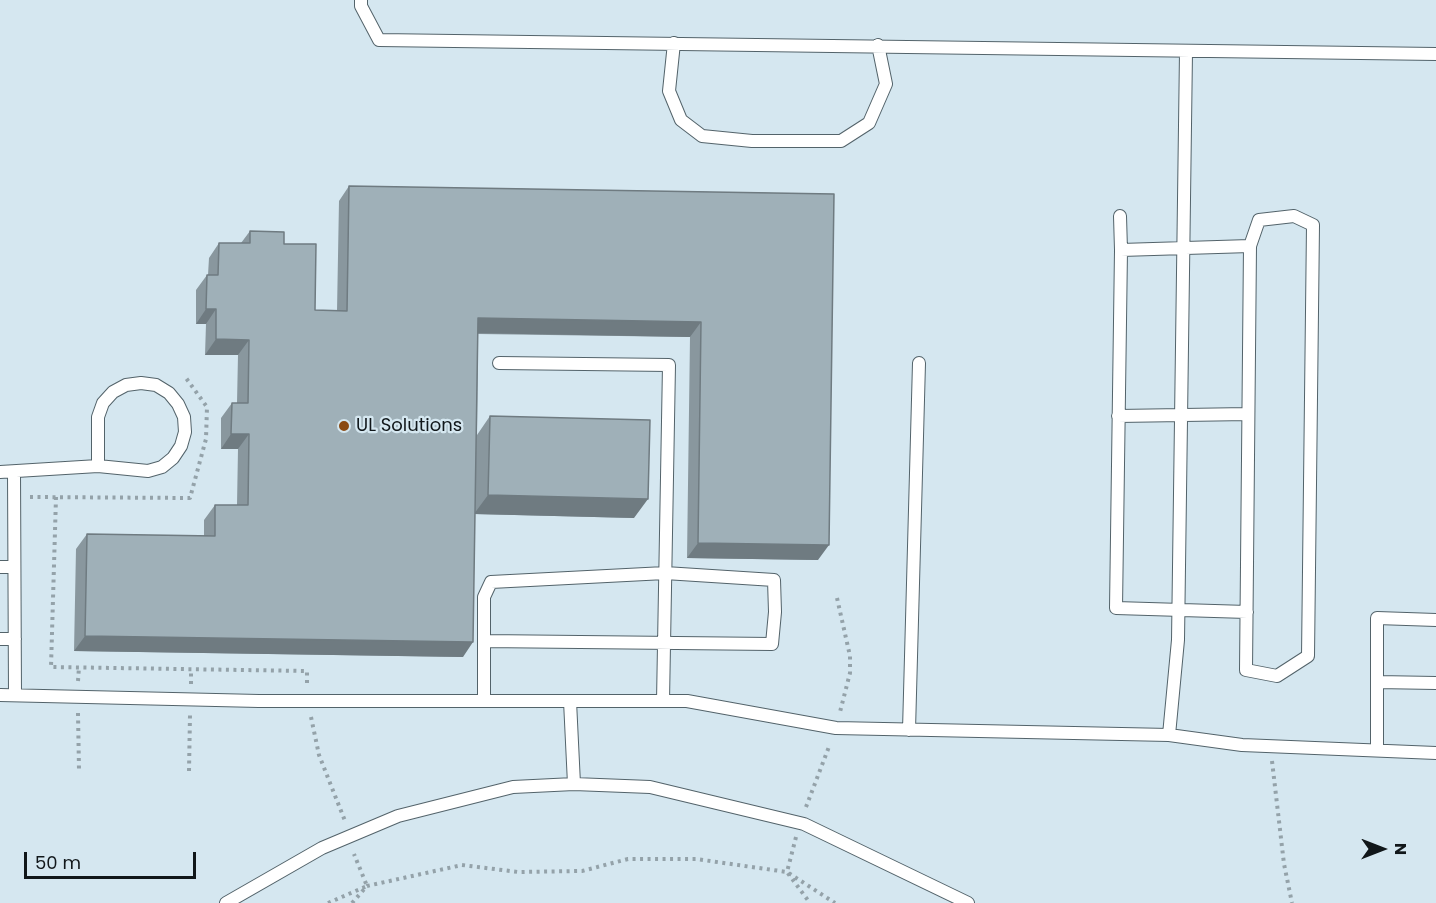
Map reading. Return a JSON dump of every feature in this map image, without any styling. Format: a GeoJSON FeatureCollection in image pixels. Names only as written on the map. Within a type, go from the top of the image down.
{"type":"FeatureCollection","features":[{"type":"Feature","properties":{"kind":"lane"},"geometry":{"type":"LineString","coordinates":[[361,0],[361,6],[379,40],[1436,54]]}},
{"type":"Feature","properties":{"kind":"lane"},"geometry":{"type":"LineString","coordinates":[[674,43],[669,91],[681,120],[702,136],[752,141],[841,141],[869,123],[886,84],[878,45]]}},
{"type":"Feature","properties":{"kind":"lane"},"geometry":{"type":"LineString","coordinates":[[1169,735],[1179,610],[1186,52]]}},
{"type":"Feature","properties":{"kind":"lane"},"geometry":{"type":"LineString","coordinates":[[1120,216],[1116,608],[1247,612]]}},
{"type":"Feature","properties":{"kind":"lane"},"geometry":{"type":"LineString","coordinates":[[1294,216],[1313,225],[1308,656],[1277,676],[1246,670],[1250,246],[1259,220],[1294,216]]}},
{"type":"Feature","properties":{"kind":"lane"},"geometry":{"type":"LineString","coordinates":[[1121,250],[1250,246]]}},
{"type":"Feature","properties":{"kind":"lane"},"geometry":{"type":"LineString","coordinates":[[499,363],[669,365],[663,701]]}},
{"type":"Feature","properties":{"kind":"lane"},"geometry":{"type":"LineString","coordinates":[[909,730],[919,363]]}},
{"type":"Feature","properties":{"kind":"lane"},"geometry":{"type":"LineString","coordinates":[[0,472],[98,466],[148,471],[162,467],[173,458],[181,446],[184,417],[178,404],[169,393],[156,386],[141,383],[126,385],[113,392],[103,403],[98,417],[98,466]]}},
{"type":"Feature","properties":{"kind":"lane"},"geometry":{"type":"LineString","coordinates":[[1118,416],[1248,414]]}},
{"type":"Feature","properties":{"kind":"lane"},"geometry":{"type":"LineString","coordinates":[[14,472],[15,695]]}},
{"type":"Feature","properties":{"kind":"lane"},"geometry":{"type":"LineString","coordinates":[[0,567],[15,567]]}},
{"type":"Feature","properties":{"kind":"lane"},"geometry":{"type":"LineString","coordinates":[[483,701],[484,597],[491,582],[666,573],[774,580],[776,612],[772,644],[484,641]]}},
{"type":"Feature","properties":{"kind":"lane"},"geometry":{"type":"LineString","coordinates":[[1377,750],[1377,618],[1436,620]]}},
{"type":"Feature","properties":{"kind":"lane"},"geometry":{"type":"LineString","coordinates":[[0,639],[15,639]]}},
{"type":"Feature","properties":{"kind":"lane"},"geometry":{"type":"LineString","coordinates":[[1377,682],[1436,683]]}},
{"type":"Feature","properties":{"kind":"lane"},"geometry":{"type":"LineString","coordinates":[[0,695],[308,701],[687,701],[836,728],[1169,735],[1270,746],[1436,753]]}},
{"type":"Feature","properties":{"kind":"lane"},"geometry":{"type":"LineString","coordinates":[[570,701],[574,784]]}},
{"type":"Feature","properties":{"kind":"lane"},"geometry":{"type":"LineString","coordinates":[[226,903],[322,848],[398,816],[457,799],[513,787],[574,784],[650,787],[804,824],[968,903]]}},
{"type":"Feature","properties":{"kind":"path"},"geometry":{"type":"LineString","coordinates":[[56,496],[51,667],[307,671],[308,701],[319,755],[346,822],[347,838],[367,886]]}},
{"type":"Feature","properties":{"kind":"path"},"geometry":{"type":"LineString","coordinates":[[79,667],[79,770]]}},
{"type":"Feature","properties":{"kind":"path"},"geometry":{"type":"LineString","coordinates":[[189,771],[191,669]]}},
{"type":"Feature","properties":{"kind":"path"},"geometry":{"type":"LineString","coordinates":[[1270,746],[1284,864],[1292,903]]}},
{"type":"Feature","properties":{"kind":"path"},"geometry":{"type":"LineString","coordinates":[[328,903],[367,886],[462,865],[518,872],[582,871],[628,859],[696,859],[787,872],[835,903]]}},
{"type":"Feature","properties":{"kind":"path"},"geometry":{"type":"LineString","coordinates":[[787,872],[810,903]]}},
{"type":"Feature","properties":{"kind":"path"},"geometry":{"type":"LineString","coordinates":[[352,903],[367,886]]}},
{"type":"Feature","properties":{"kind":"building","name":"UL Solutions"},"geometry":{"type":"Polygon","coordinates":[[[349,186],[834,194],[829,545],[698,543],[701,322],[478,318],[473,642],[85,636],[87,534],[215,536],[215,505],[248,505],[249,434],[231,434],[232,403],[248,403],[249,340],[216,339],[216,309],[206,309],[207,275],[218,275],[219,243],[250,243],[250,231],[284,232],[284,244],[316,244],[315,310],[347,311],[349,186]]]}},
{"type":"Feature","properties":{"kind":"building"},"geometry":{"type":"Polygon","coordinates":[[[490,416],[650,420],[648,499],[488,495],[490,416]]]}},
{"type":"Feature","properties":{"kind":"place","name":"UL Solutions"},"geometry":{"type":"Point","coordinates":[344,426]}}]}
